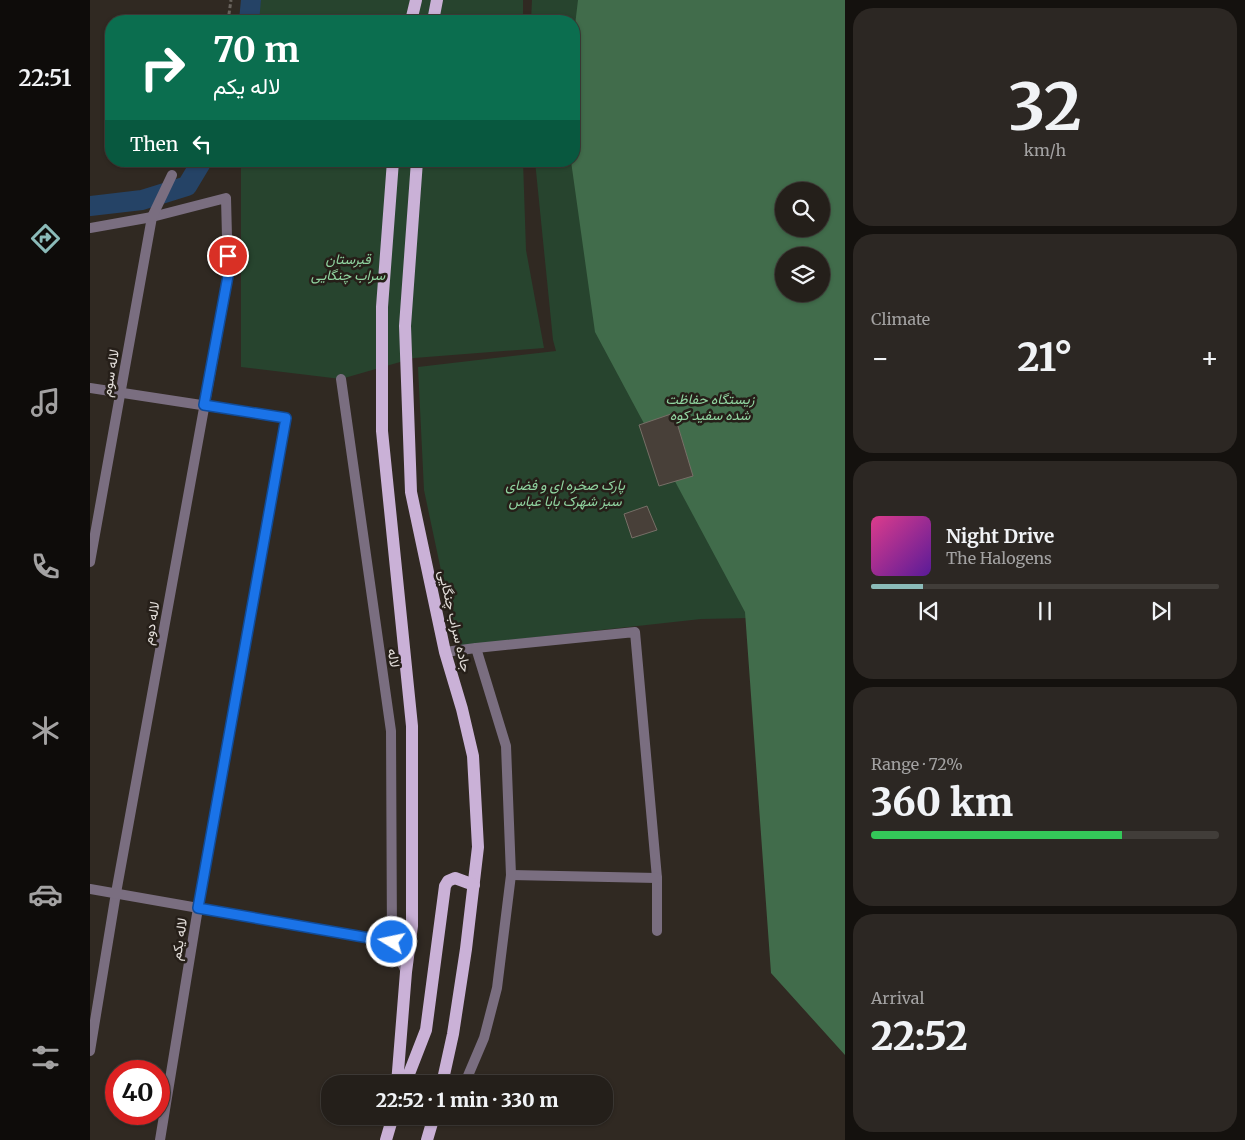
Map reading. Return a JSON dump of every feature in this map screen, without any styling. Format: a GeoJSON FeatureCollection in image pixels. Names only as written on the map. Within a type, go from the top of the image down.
{"type":"FeatureCollection","features":[{"type":"Feature","properties":{"kind":"main road"},"geometry":{"type":"LineString","coordinates":[[412,15],[416,0]]}},
{"type":"Feature","properties":{"kind":"main road"},"geometry":{"type":"LineString","coordinates":[[434,15],[438,0]]}},
{"type":"Feature","properties":{"kind":"main road"},"geometry":{"type":"LineString","coordinates":[[393,167],[382,307],[382,431],[412,726],[412,926],[406,972],[398,1075]]}},
{"type":"Feature","properties":{"kind":"main road","name":"جاده سراب چنگایی"},"geometry":{"type":"LineString","coordinates":[[417,167],[405,326],[411,492],[445,652],[462,709],[473,756],[478,847],[466,949],[444,1075]]}},
{"type":"Feature","properties":{"kind":"main road"},"geometry":{"type":"LineString","coordinates":[[408,1075],[426,1030],[445,886],[448,881],[455,878],[474,885]]}},
{"type":"Feature","properties":{"kind":"main road"},"geometry":{"type":"LineString","coordinates":[[386,1140],[390,1125]]}},
{"type":"Feature","properties":{"kind":"main road"},"geometry":{"type":"LineString","coordinates":[[427,1140],[431,1125]]}},
{"type":"Feature","properties":{"kind":"street","name":"لاله سوم"},"geometry":{"type":"LineString","coordinates":[[90,562],[152,217],[172,175]]}},
{"type":"Feature","properties":{"kind":"street","name":"لاله دوم"},"geometry":{"type":"LineString","coordinates":[[90,1051],[116,893],[228,276],[226,198],[152,217]]}},
{"type":"Feature","properties":{"kind":"street"},"geometry":{"type":"LineString","coordinates":[[90,228],[152,217]]}},
{"type":"Feature","properties":{"kind":"street","name":"لاله"},"geometry":{"type":"LineString","coordinates":[[341,379],[391,732],[392,942]]}},
{"type":"Feature","properties":{"kind":"street"},"geometry":{"type":"LineString","coordinates":[[90,388],[204,405]]}},
{"type":"Feature","properties":{"kind":"street","name":"لاله یکم"},"geometry":{"type":"LineString","coordinates":[[160,1140],[198,908],[286,418],[204,405]]}},
{"type":"Feature","properties":{"kind":"street"},"geometry":{"type":"LineString","coordinates":[[445,652],[635,632],[657,878],[657,930]]}},
{"type":"Feature","properties":{"kind":"street"},"geometry":{"type":"LineString","coordinates":[[468,1075],[484,1038],[497,988],[511,875],[506,746],[476,648]]}},
{"type":"Feature","properties":{"kind":"street"},"geometry":{"type":"LineString","coordinates":[[511,875],[657,878]]}},
{"type":"Feature","properties":{"kind":"street"},"geometry":{"type":"LineString","coordinates":[[90,889],[392,942],[412,926]]}},
{"type":"Feature","properties":{"kind":"street"},"geometry":{"type":"LineString","coordinates":[[392,942],[406,972]]}},
{"type":"Feature","properties":{"kind":"path"},"geometry":{"type":"LineString","coordinates":[[229,15],[231,0]]}},
{"type":"Feature","properties":{"kind":"green space"},"geometry":{"type":"Polygon","coordinates":[[[261,0],[523,0],[523,15],[258,15],[261,0]]]}},
{"type":"Feature","properties":{"kind":"green space","name":"زیستگاه حفاظت شده سفید کوه"},"geometry":{"type":"Polygon","coordinates":[[[532,0],[845,0],[845,934],[750,618],[701,619],[457,646],[424,490],[418,367],[556,351],[553,340],[536,167],[580,167],[580,15],[531,15],[532,0]]]}},
{"type":"Feature","properties":{"kind":"green space","name":"زیستگاه حفاظت شده سفید کوه"},"geometry":{"type":"Polygon","coordinates":[[[578,0],[845,0],[845,1055],[771,973],[745,612],[595,332],[572,167],[580,167],[580,15],[576,15],[578,0]]]}},
{"type":"Feature","properties":{"kind":"green space","name":"قبرستان سراب چنگایی"},"geometry":{"type":"Polygon","coordinates":[[[241,167],[523,167],[526,250],[544,348],[414,358],[341,379],[241,367],[241,167]]]}},
{"type":"Feature","properties":{"kind":"building"},"geometry":{"type":"Polygon","coordinates":[[[674,413],[693,476],[659,486],[639,425],[674,413]]]}},
{"type":"Feature","properties":{"kind":"building"},"geometry":{"type":"Polygon","coordinates":[[[647,506],[657,530],[632,538],[624,514],[647,506]]]}},
{"type":"Feature","properties":{"kind":"waterway"},"geometry":{"type":"LineString","coordinates":[[250,15],[251,0]]}},
{"type":"Feature","properties":{"kind":"waterway"},"geometry":{"type":"LineString","coordinates":[[90,206],[142,200],[187,186],[198,167]]}},
{"type":"Feature","properties":{"kind":"route"},"geometry":{"type":"LineString","coordinates":[[228,256],[228,276],[204,405],[286,418],[198,908],[392,942]]}},
{"type":"Feature","properties":{"kind":"park label","name":"پارک صخره ای و فضای سبز شهرک بابا عباس"},"geometry":{"type":"Point","coordinates":[565,494]}}]}
